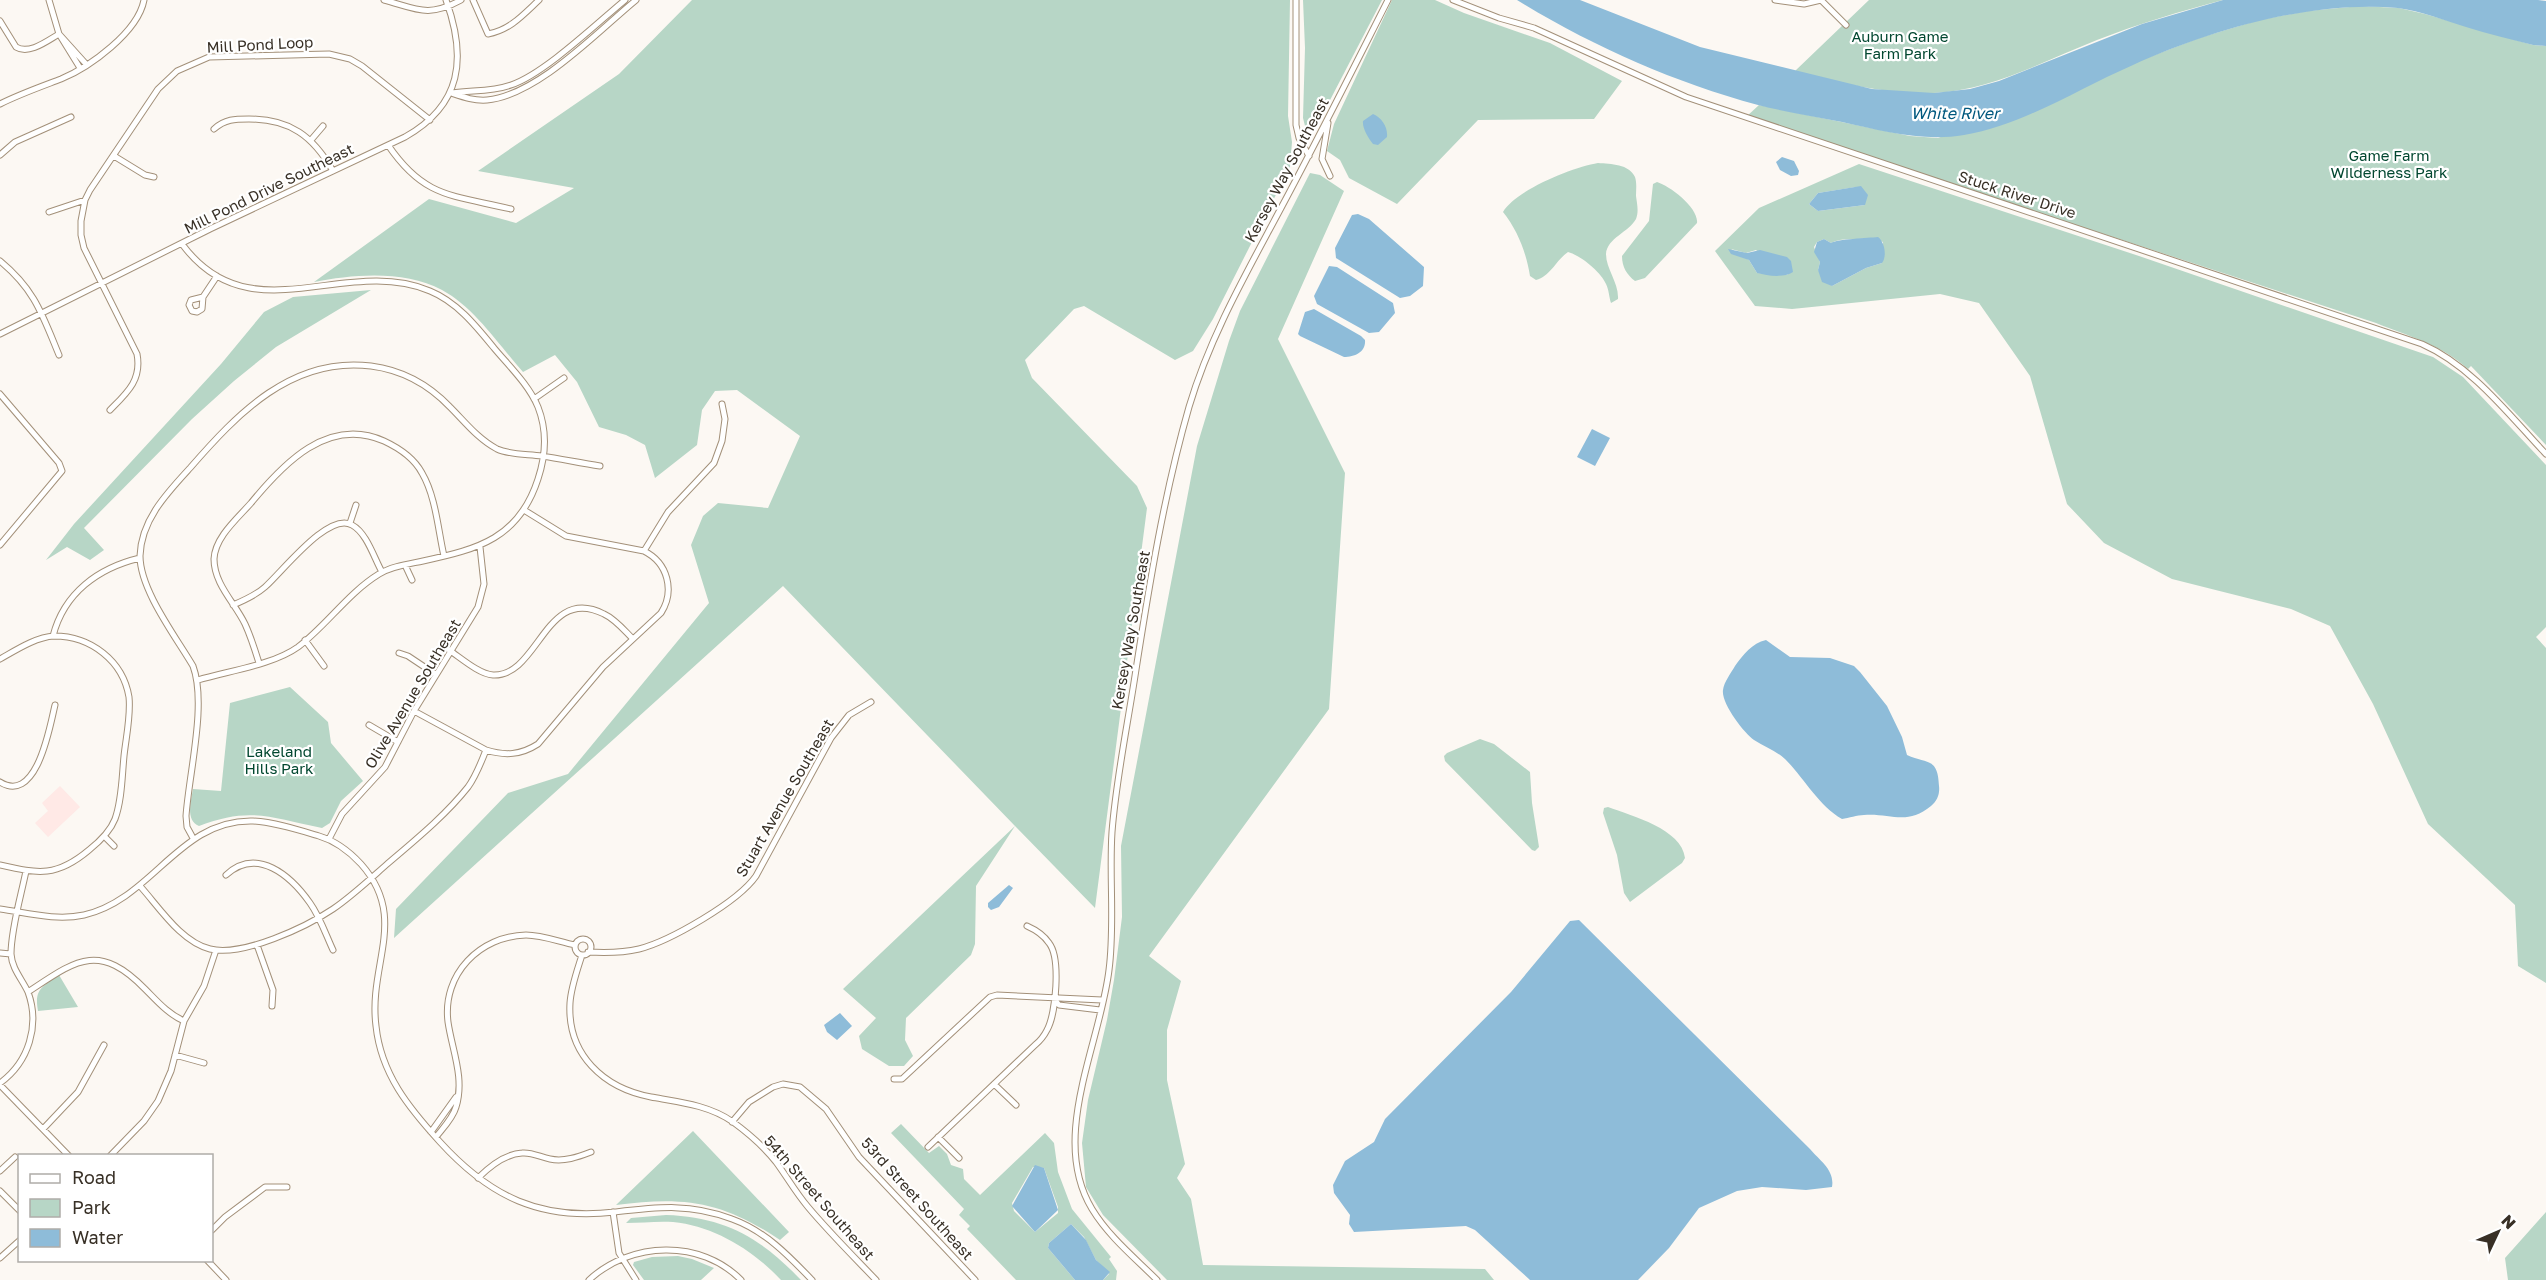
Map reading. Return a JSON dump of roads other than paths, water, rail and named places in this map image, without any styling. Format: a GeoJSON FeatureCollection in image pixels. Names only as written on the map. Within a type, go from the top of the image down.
{"type":"FeatureCollection","features":[{"type":"Feature","properties":{"kind":"street"},"geometry":{"type":"LineString","coordinates":[[49,0],[59,34],[80,68]]}},
{"type":"Feature","properties":{"kind":"street"},"geometry":{"type":"LineString","coordinates":[[0,104],[60,79],[86,64],[128,31],[136,21],[144,0]]}},
{"type":"Feature","properties":{"kind":"street"},"geometry":{"type":"LineString","coordinates":[[384,0],[427,12],[448,7],[461,0]]}},
{"type":"Feature","properties":{"kind":"street","name":"Mill Pond Drive Southeast"},"geometry":{"type":"LineString","coordinates":[[0,334],[388,145],[430,120],[451,93],[458,62],[456,35],[446,0]]}},
{"type":"Feature","properties":{"kind":"street"},"geometry":{"type":"LineString","coordinates":[[473,0],[488,34],[512,25],[539,0]]}},
{"type":"Feature","properties":{"kind":"street"},"geometry":{"type":"LineString","coordinates":[[451,93],[487,92],[523,81],[625,0]]}},
{"type":"Feature","properties":{"kind":"street"},"geometry":{"type":"LineString","coordinates":[[451,93],[471,99],[490,99],[527,87],[545,76],[636,0]]}},
{"type":"Feature","properties":{"kind":"street"},"geometry":{"type":"LineString","coordinates":[[1296,0],[1296,125],[1299,138],[1309,156]]}},
{"type":"Feature","properties":{"kind":"street","name":"Kersey Way Southeast"},"geometry":{"type":"LineString","coordinates":[[1157,1280],[1100,1221],[1086,1198],[1077,1173],[1074,1133],[1110,955],[1114,812],[1164,508],[1189,406],[1209,349],[1233,297],[1309,156],[1388,0]]}},
{"type":"Feature","properties":{"kind":"street","name":"Stuck River Drive"},"geometry":{"type":"LineString","coordinates":[[1454,0],[1499,18],[1534,28],[1686,97],[2422,344],[2440,352],[2459,366],[2546,454]]}},
{"type":"Feature","properties":{"kind":"street"},"geometry":{"type":"LineString","coordinates":[[1775,0],[1804,4],[1821,0],[1846,25]]}},
{"type":"Feature","properties":{"kind":"street"},"geometry":{"type":"LineString","coordinates":[[0,21],[16,47],[21,50],[27,50],[59,34]]}},
{"type":"Feature","properties":{"kind":"street"},"geometry":{"type":"LineString","coordinates":[[59,34],[86,64]]}},
{"type":"Feature","properties":{"kind":"street","name":"Mill Pond Loop"},"geometry":{"type":"LineString","coordinates":[[110,410],[129,392],[138,373],[139,365],[137,354],[84,248],[81,235],[85,200],[166,80],[195,61],[220,56],[329,54],[350,59],[374,74],[430,120]]}},
{"type":"Feature","properties":{"kind":"street"},"geometry":{"type":"LineString","coordinates":[[1330,113],[1322,159],[1330,176]]}},
{"type":"Feature","properties":{"kind":"street"},"geometry":{"type":"LineString","coordinates":[[0,155],[15,142],[71,117]]}},
{"type":"Feature","properties":{"kind":"street"},"geometry":{"type":"LineString","coordinates":[[214,129],[228,120],[260,119],[285,123],[311,140],[333,171]]}},
{"type":"Feature","properties":{"kind":"street"},"geometry":{"type":"LineString","coordinates":[[311,140],[323,126]]}},
{"type":"Feature","properties":{"kind":"street"},"geometry":{"type":"LineString","coordinates":[[388,145],[412,174],[437,192],[511,209]]}},
{"type":"Feature","properties":{"kind":"street"},"geometry":{"type":"LineString","coordinates":[[114,156],[145,175],[154,177]]}},
{"type":"Feature","properties":{"kind":"street"},"geometry":{"type":"LineString","coordinates":[[49,212],[85,200]]}},
{"type":"Feature","properties":{"kind":"street"},"geometry":{"type":"LineString","coordinates":[[182,244],[193,259],[217,276],[245,287],[283,291],[365,280],[416,286],[443,298],[472,321],[534,399],[542,421],[545,441],[537,484],[524,510],[507,530],[480,547],[382,572],[286,654],[198,680]]}},
{"type":"Feature","properties":{"kind":"street"},"geometry":{"type":"LineString","coordinates":[[0,261],[25,285],[42,313],[58,355]]}},
{"type":"Feature","properties":{"kind":"street"},"geometry":{"type":"LineString","coordinates":[[203,297],[217,276]]}},
{"type":"Feature","properties":{"kind":"street"},"geometry":{"type":"LineString","coordinates":[[193,838],[186,820],[198,680],[193,666],[150,592],[140,558],[144,532],[154,511],[210,444],[258,398],[273,388],[307,373],[339,366],[360,365],[405,375],[420,382],[441,397],[476,434],[498,450],[600,466]]}},
{"type":"Feature","properties":{"kind":"street"},"geometry":{"type":"LineString","coordinates":[[534,399],[564,378]]}},
{"type":"Feature","properties":{"kind":"street"},"geometry":{"type":"LineString","coordinates":[[0,394],[59,463],[62,471],[0,544]]}},
{"type":"Feature","properties":{"kind":"street"},"geometry":{"type":"LineString","coordinates":[[644,551],[668,512],[714,463],[722,441],[725,419],[722,404]]}},
{"type":"Feature","properties":{"kind":"street"},"geometry":{"type":"LineString","coordinates":[[259,663],[244,623],[218,578],[214,566],[218,545],[264,487],[286,465],[315,443],[333,437],[356,435],[381,440],[399,449],[415,463],[429,490],[444,556]]}},
{"type":"Feature","properties":{"kind":"street"},"geometry":{"type":"LineString","coordinates":[[350,523],[356,506]]}},
{"type":"Feature","properties":{"kind":"street"},"geometry":{"type":"LineString","coordinates":[[414,711],[486,750],[500,754],[512,754],[528,750],[538,744],[603,667],[661,613],[669,597],[666,574],[662,565],[644,551],[566,536],[524,510]]}},
{"type":"Feature","properties":{"kind":"street"},"geometry":{"type":"LineString","coordinates":[[233,605],[256,595],[326,528],[342,522],[350,523],[363,536],[382,572]]}},
{"type":"Feature","properties":{"kind":"street","name":"Olive Avenue Southeast"},"geometry":{"type":"LineString","coordinates":[[329,839],[342,814],[381,772],[435,674],[471,619],[482,595],[484,575],[480,547]]}},
{"type":"Feature","properties":{"kind":"street"},"geometry":{"type":"LineString","coordinates":[[53,636],[64,608],[86,583],[105,570],[140,558]]}},
{"type":"Feature","properties":{"kind":"street"},"geometry":{"type":"LineString","coordinates":[[405,565],[412,580]]}},
{"type":"Feature","properties":{"kind":"street"},"geometry":{"type":"LineString","coordinates":[[449,651],[486,673],[501,674],[510,671],[520,663],[548,627],[560,616],[581,609],[605,614],[632,638]]}},
{"type":"Feature","properties":{"kind":"street"},"geometry":{"type":"LineString","coordinates":[[0,659],[30,644],[53,636],[84,641],[99,649],[116,666],[126,685],[130,707],[118,806],[113,825],[104,836],[78,859],[63,868],[46,873],[0,865]]}},
{"type":"Feature","properties":{"kind":"street"},"geometry":{"type":"LineString","coordinates":[[305,640],[324,666]]}},
{"type":"Feature","properties":{"kind":"street"},"geometry":{"type":"LineString","coordinates":[[399,653],[408,656],[435,674]]}},
{"type":"Feature","properties":{"kind":"street","name":"Stuart Avenue Southeast"},"geometry":{"type":"LineString","coordinates":[[588,952],[622,952],[649,946],[743,893],[756,876],[831,738],[849,715],[871,702]]}},
{"type":"Feature","properties":{"kind":"street"},"geometry":{"type":"LineString","coordinates":[[0,782],[8,786],[16,786],[36,768],[46,745],[55,705]]}},
{"type":"Feature","properties":{"kind":"street"},"geometry":{"type":"LineString","coordinates":[[369,726],[398,742]]}},
{"type":"Feature","properties":{"kind":"street"},"geometry":{"type":"LineString","coordinates":[[140,886],[186,936],[207,948],[236,951],[257,945],[318,918],[372,877],[462,794],[474,778],[486,750]]}},
{"type":"Feature","properties":{"kind":"street"},"geometry":{"type":"LineString","coordinates":[[0,909],[50,917],[86,914],[108,906],[140,886],[193,838],[225,824],[254,821],[329,839],[354,857],[372,877],[383,902],[386,920],[374,993],[378,1038],[390,1076],[401,1096],[434,1135],[478,1178],[490,1188],[538,1209],[566,1214],[672,1206],[734,1219],[774,1242],[812,1280]]}},
{"type":"Feature","properties":{"kind":"street"},"geometry":{"type":"LineString","coordinates":[[104,836],[114,846]]}},
{"type":"Feature","properties":{"kind":"street"},"geometry":{"type":"LineString","coordinates":[[226,875],[238,865],[248,862],[270,867],[293,883],[311,904],[333,950]]}},
{"type":"Feature","properties":{"kind":"street"},"geometry":{"type":"LineString","coordinates":[[26,871],[11,954],[16,972],[28,992],[32,1014],[31,1039],[21,1062],[0,1084],[68,1154]]}},
{"type":"Feature","properties":{"kind":"street"},"geometry":{"type":"LineString","coordinates":[[928,1147],[1041,1040],[1048,1029],[1054,999],[1057,964],[1050,944],[1038,931],[1027,926]]}},
{"type":"Feature","properties":{"kind":"street"},"geometry":{"type":"LineString","coordinates":[[434,1135],[457,1105],[459,1069],[448,1010],[453,982],[465,963],[484,947],[507,937],[534,936],[575,945]]}},
{"type":"Feature","properties":{"kind":"street"},"geometry":{"type":"LineString","coordinates":[[585,940],[590,945],[588,952],[582,955],[577,952],[575,945],[578,941],[585,940]]}},
{"type":"Feature","properties":{"kind":"street"},"geometry":{"type":"LineString","coordinates":[[257,945],[273,990],[272,1006]]}},
{"type":"Feature","properties":{"kind":"street"},"geometry":{"type":"LineString","coordinates":[[111,1154],[134,1133],[154,1108],[176,1055],[184,1021],[204,986],[216,950]]}},
{"type":"Feature","properties":{"kind":"street"},"geometry":{"type":"LineString","coordinates":[[0,953],[11,954]]}},
{"type":"Feature","properties":{"kind":"street","name":"54th Street Southeast"},"geometry":{"type":"LineString","coordinates":[[582,955],[571,993],[570,1011],[576,1039],[589,1063],[604,1078],[623,1089],[688,1103],[732,1122],[771,1156],[807,1206],[876,1280]]}},
{"type":"Feature","properties":{"kind":"street"},"geometry":{"type":"LineString","coordinates":[[28,992],[69,965],[84,961],[108,962],[126,971],[161,1006],[184,1021]]}},
{"type":"Feature","properties":{"kind":"street"},"geometry":{"type":"LineString","coordinates":[[894,1078],[902,1079],[990,997],[998,995],[1102,1000]]}},
{"type":"Feature","properties":{"kind":"street"},"geometry":{"type":"LineString","coordinates":[[1054,999],[1059,1005],[1100,1010]]}},
{"type":"Feature","properties":{"kind":"street"},"geometry":{"type":"LineString","coordinates":[[43,1129],[78,1092],[104,1045]]}},
{"type":"Feature","properties":{"kind":"street"},"geometry":{"type":"LineString","coordinates":[[176,1055],[204,1063]]}},
{"type":"Feature","properties":{"kind":"street","name":"53rd Street Southeast"},"geometry":{"type":"LineString","coordinates":[[732,1122],[757,1096],[778,1085],[793,1084],[811,1094],[826,1109],[860,1156],[975,1280]]}},
{"type":"Feature","properties":{"kind":"street"},"geometry":{"type":"LineString","coordinates":[[994,1084],[1016,1105]]}},
{"type":"Feature","properties":{"kind":"street"},"geometry":{"type":"LineString","coordinates":[[938,1137],[959,1158]]}},
{"type":"Feature","properties":{"kind":"street"},"geometry":{"type":"LineString","coordinates":[[478,1178],[497,1162],[516,1154],[530,1153],[552,1160],[562,1160],[591,1152]]}},
{"type":"Feature","properties":{"kind":"street"},"geometry":{"type":"LineString","coordinates":[[0,1171],[15,1157]]}},
{"type":"Feature","properties":{"kind":"street"},"geometry":{"type":"LineString","coordinates":[[213,1229],[265,1187],[287,1187]]}},
{"type":"Feature","properties":{"kind":"street"},"geometry":{"type":"LineString","coordinates":[[0,1191],[18,1209]]}},
{"type":"Feature","properties":{"kind":"street"},"geometry":{"type":"LineString","coordinates":[[613,1212],[623,1260],[636,1280]]}},
{"type":"Feature","properties":{"kind":"street"},"geometry":{"type":"LineString","coordinates":[[0,1258],[18,1242]]}},
{"type":"Feature","properties":{"kind":"street"},"geometry":{"type":"LineString","coordinates":[[589,1280],[607,1267],[623,1260],[644,1252],[667,1249],[682,1250],[708,1257],[728,1268],[741,1280]]}},
{"type":"Feature","properties":{"kind":"street"},"geometry":{"type":"LineString","coordinates":[[209,1262],[226,1280]]}},
{"type":"Feature","properties":{"kind":"water","name":"White River"},"geometry":{"type":"Polygon","coordinates":[[[1517,0],[1580,0],[1700,47],[1872,89],[1934,93],[1970,89],[1999,81],[2142,24],[2223,0],[2546,1],[2546,46],[2533,45],[2474,30],[2424,13],[2398,8],[2365,7],[2297,13],[2228,29],[2163,52],[2008,123],[1964,135],[1933,137],[1888,132],[1726,96],[1634,61],[1574,33],[1517,0]]]}},
{"type":"Feature","properties":{"kind":"water"},"geometry":{"type":"Polygon","coordinates":[[[1373,114],[1382,120],[1386,130],[1387,137],[1378,145],[1371,142],[1363,124],[1363,121],[1373,114]]]}},
{"type":"Feature","properties":{"kind":"water"},"geometry":{"type":"Polygon","coordinates":[[[1782,157],[1794,161],[1799,171],[1798,175],[1791,176],[1780,170],[1776,162],[1782,157]]]}},
{"type":"Feature","properties":{"kind":"water"},"geometry":{"type":"Polygon","coordinates":[[[1861,186],[1868,195],[1865,205],[1818,211],[1809,204],[1818,193],[1861,186]]]}},
{"type":"Feature","properties":{"kind":"water"},"geometry":{"type":"Polygon","coordinates":[[[1358,214],[1369,219],[1424,267],[1423,286],[1410,296],[1400,298],[1336,258],[1335,248],[1352,215],[1358,214]]]}},
{"type":"Feature","properties":{"kind":"water"},"geometry":{"type":"Polygon","coordinates":[[[1878,237],[1884,250],[1882,263],[1866,268],[1832,286],[1822,282],[1818,270],[1820,262],[1814,252],[1817,242],[1824,239],[1831,243],[1878,237]]]}},
{"type":"Feature","properties":{"kind":"water"},"geometry":{"type":"Polygon","coordinates":[[[1728,249],[1747,253],[1760,250],[1787,257],[1791,261],[1793,272],[1781,276],[1757,273],[1749,260],[1731,254],[1728,249]]]}},
{"type":"Feature","properties":{"kind":"water"},"geometry":{"type":"Polygon","coordinates":[[[1329,266],[1337,267],[1393,303],[1395,313],[1379,332],[1369,333],[1317,304],[1314,296],[1329,266]]]}},
{"type":"Feature","properties":{"kind":"water"},"geometry":{"type":"Polygon","coordinates":[[[1314,309],[1361,336],[1365,340],[1362,351],[1356,355],[1344,357],[1300,336],[1298,334],[1305,312],[1314,309]]]}},
{"type":"Feature","properties":{"kind":"water"},"geometry":{"type":"Polygon","coordinates":[[[1592,429],[1610,438],[1595,466],[1577,457],[1592,429]]]}},
{"type":"Feature","properties":{"kind":"water"},"geometry":{"type":"Polygon","coordinates":[[[1766,640],[1790,657],[1830,658],[1854,666],[1887,706],[1902,737],[1907,755],[1934,766],[1938,777],[1939,792],[1933,804],[1914,816],[1859,815],[1842,819],[1818,799],[1785,759],[1754,740],[1739,725],[1729,710],[1723,690],[1735,666],[1745,654],[1756,644],[1766,640]]]}},
{"type":"Feature","properties":{"kind":"water"},"geometry":{"type":"Polygon","coordinates":[[[1009,885],[1013,888],[999,907],[991,910],[988,903],[1009,885]]]}},
{"type":"Feature","properties":{"kind":"water"},"geometry":{"type":"Polygon","coordinates":[[[1579,920],[1810,1149],[1829,1171],[1832,1187],[1806,1190],[1762,1187],[1737,1191],[1699,1208],[1669,1248],[1638,1280],[1530,1280],[1475,1230],[1466,1226],[1354,1232],[1349,1224],[1350,1215],[1334,1193],[1333,1185],[1345,1161],[1374,1142],[1385,1119],[1511,992],[1570,921],[1579,920]]]}},
{"type":"Feature","properties":{"kind":"water"},"geometry":{"type":"Polygon","coordinates":[[[840,1013],[852,1026],[837,1040],[827,1032],[824,1025],[840,1013]]]}},
{"type":"Feature","properties":{"kind":"water"},"geometry":{"type":"Polygon","coordinates":[[[1035,1165],[1044,1168],[1058,1210],[1035,1232],[1012,1206],[1035,1165]]]}},
{"type":"Feature","properties":{"kind":"water"},"geometry":{"type":"Polygon","coordinates":[[[1071,1224],[1086,1240],[1096,1260],[1110,1272],[1103,1280],[1075,1280],[1048,1248],[1049,1243],[1071,1224]]]}},
{"type":"Feature","properties":{"kind":"park label","name":"Auburn Game Farm Park"},"geometry":{"type":"Point","coordinates":[1900,46]}},
{"type":"Feature","properties":{"kind":"park label","name":"Game Farm Wilderness Park"},"geometry":{"type":"Point","coordinates":[2389,164]}},
{"type":"Feature","properties":{"kind":"park label","name":"Lakeland Hills Park"},"geometry":{"type":"Point","coordinates":[279,760]}}]}
